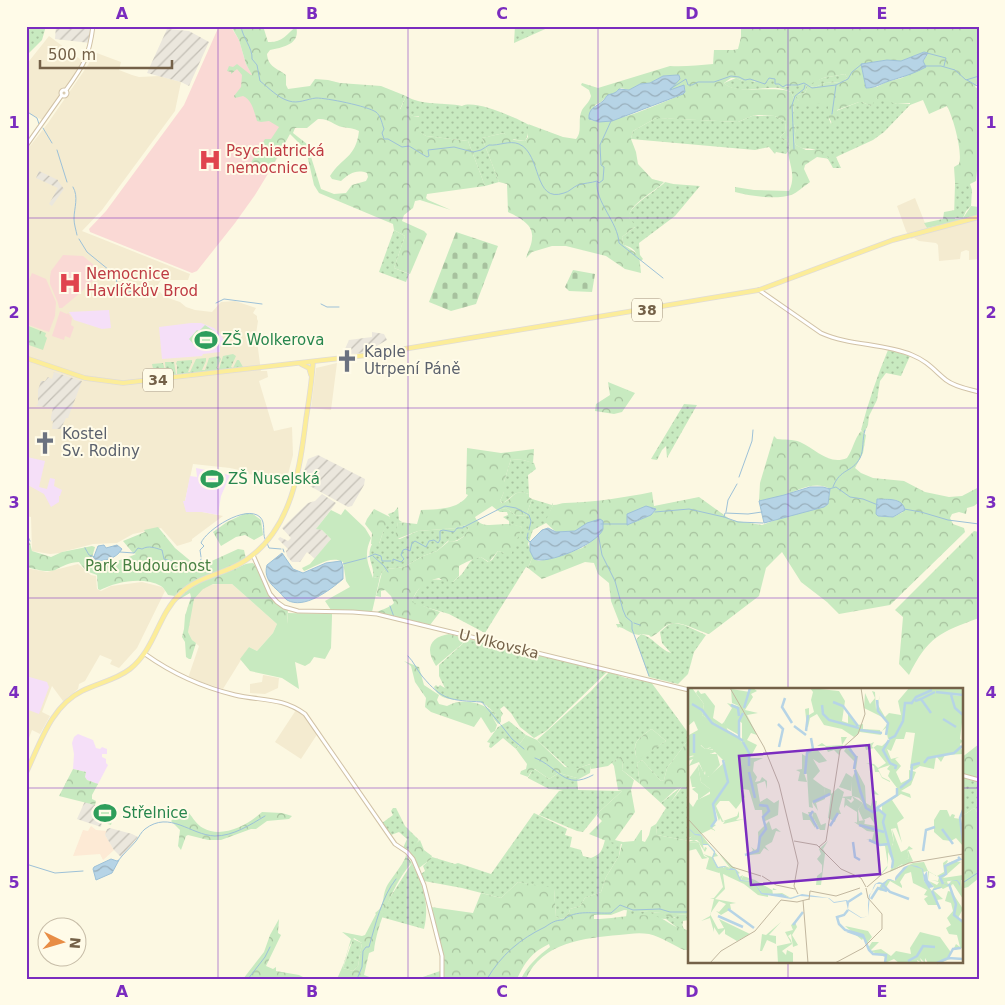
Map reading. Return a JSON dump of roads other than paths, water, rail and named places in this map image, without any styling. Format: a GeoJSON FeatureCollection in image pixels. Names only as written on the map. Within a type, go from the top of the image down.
{"type":"FeatureCollection","features":[{"type":"Feature","properties":{"kind":"main road","name":"38"},"geometry":{"type":"LineString","coordinates":[[313,362],[368,355],[760,290],[893,240],[979,217]]}},
{"type":"Feature","properties":{"kind":"main road","name":"34"},"geometry":{"type":"LineString","coordinates":[[26,358],[85,378],[118,383],[313,362]]}},
{"type":"Feature","properties":{"kind":"main road"},"geometry":{"type":"LineString","coordinates":[[311,382],[315,366],[324,361]]}},
{"type":"Feature","properties":{"kind":"main road"},"geometry":{"type":"LineString","coordinates":[[26,773],[50,724],[63,705],[81,692],[127,672],[145,654],[166,612],[178,595],[196,582],[238,566],[253,555],[276,528],[292,495],[300,468],[313,362]]}},
{"type":"Feature","properties":{"kind":"main road"},"geometry":{"type":"LineString","coordinates":[[300,364],[310,369],[311,382]]}},
{"type":"Feature","properties":{"kind":"street"},"geometry":{"type":"LineString","coordinates":[[26,146],[62,95],[66,94],[66,90],[86,59],[91,44],[93,26]]}},
{"type":"Feature","properties":{"kind":"street"},"geometry":{"type":"LineString","coordinates":[[760,290],[821,333],[842,340],[896,350],[912,355],[929,363],[954,385],[979,392]]}},
{"type":"Feature","properties":{"kind":"street","name":"U Vlkovska"},"geometry":{"type":"LineString","coordinates":[[253,555],[265,586],[275,600],[288,609],[377,614],[688,690]]}},
{"type":"Feature","properties":{"kind":"street"},"geometry":{"type":"LineString","coordinates":[[145,654],[171,671],[204,687],[238,696],[286,703],[305,714],[395,844],[407,852],[413,859],[424,885],[442,956],[442,979]]}},
{"type":"Feature","properties":{"kind":"street"},"geometry":{"type":"LineString","coordinates":[[962,775],[979,780]]}},
{"type":"Feature","properties":{"kind":"water"},"geometry":{"type":"Polygon","coordinates":[[[924,52],[928,53],[923,61],[926,67],[875,87],[866,88],[861,64],[887,60],[901,61],[924,52]]]}},
{"type":"Feature","properties":{"kind":"water"},"geometry":{"type":"Polygon","coordinates":[[[679,75],[680,79],[670,90],[684,85],[685,92],[683,94],[612,121],[599,122],[589,119],[593,108],[603,101],[606,96],[615,93],[619,89],[629,90],[640,84],[650,83],[663,76],[679,75]]]}},
{"type":"Feature","properties":{"kind":"water"},"geometry":{"type":"Polygon","coordinates":[[[810,487],[830,489],[828,504],[824,507],[764,523],[759,501],[810,487]]]}},
{"type":"Feature","properties":{"kind":"water"},"geometry":{"type":"Polygon","coordinates":[[[877,499],[898,501],[905,510],[893,517],[878,516],[876,514],[877,499]]]}},
{"type":"Feature","properties":{"kind":"water"},"geometry":{"type":"Polygon","coordinates":[[[646,506],[656,509],[651,515],[627,525],[627,514],[646,506]]]}},
{"type":"Feature","properties":{"kind":"water"},"geometry":{"type":"Polygon","coordinates":[[[600,519],[603,521],[603,529],[592,541],[560,556],[550,559],[534,559],[530,551],[530,542],[542,530],[548,528],[556,532],[575,531],[587,523],[600,519]]]}},
{"type":"Feature","properties":{"kind":"water"},"geometry":{"type":"Polygon","coordinates":[[[104,545],[106,548],[117,545],[122,549],[110,559],[93,561],[98,546],[104,545]]]}},
{"type":"Feature","properties":{"kind":"water"},"geometry":{"type":"Polygon","coordinates":[[[282,553],[293,569],[303,573],[326,563],[341,561],[343,579],[309,601],[294,602],[287,600],[271,584],[266,572],[267,565],[282,553]]]}},
{"type":"Feature","properties":{"kind":"water"},"geometry":{"type":"Polygon","coordinates":[[[111,859],[119,860],[112,873],[96,880],[94,867],[111,859]]]}},
{"type":"Feature","properties":{"kind":"waterway"},"geometry":{"type":"LineString","coordinates":[[241,26],[251,51],[252,59],[257,65],[260,81],[281,98],[296,102],[316,98],[329,99],[376,112],[384,129],[382,133],[384,139],[388,139],[402,147],[409,146],[427,157],[429,156],[428,150],[454,147],[473,152],[489,145],[519,144],[526,149],[531,157],[542,185],[547,191],[554,194],[566,192],[578,185],[597,181],[599,183],[603,180],[604,167],[601,165],[600,145],[611,121]]}},
{"type":"Feature","properties":{"kind":"waterway"},"geometry":{"type":"LineString","coordinates":[[927,53],[946,58],[944,66]]}},
{"type":"Feature","properties":{"kind":"waterway"},"geometry":{"type":"LineString","coordinates":[[670,89],[686,79],[688,85],[692,85],[698,82],[714,82],[731,76],[765,84],[769,78],[775,79],[775,84],[783,87],[804,83],[812,88],[836,85],[848,79],[852,72],[862,64]]}},
{"type":"Feature","properties":{"kind":"waterway"},"geometry":{"type":"LineString","coordinates":[[924,66],[941,66],[955,70],[966,80],[979,76]]}},
{"type":"Feature","properties":{"kind":"waterway"},"geometry":{"type":"LineString","coordinates":[[967,80],[979,87]]}},
{"type":"Feature","properties":{"kind":"waterway"},"geometry":{"type":"LineString","coordinates":[[794,149],[792,105],[795,96],[804,89],[805,85]]}},
{"type":"Feature","properties":{"kind":"waterway"},"geometry":{"type":"LineString","coordinates":[[832,114],[836,85]]}},
{"type":"Feature","properties":{"kind":"waterway"},"geometry":{"type":"LineString","coordinates":[[26,111],[37,118],[39,124]]}},
{"type":"Feature","properties":{"kind":"waterway"},"geometry":{"type":"LineString","coordinates":[[43,128],[52,143]]}},
{"type":"Feature","properties":{"kind":"waterway"},"geometry":{"type":"LineString","coordinates":[[57,150],[67,182]]}},
{"type":"Feature","properties":{"kind":"waterway"},"geometry":{"type":"LineString","coordinates":[[597,182],[599,197],[615,227],[619,243],[663,278]]}},
{"type":"Feature","properties":{"kind":"waterway"},"geometry":{"type":"LineString","coordinates":[[73,187],[76,195],[74,219],[77,235]]}},
{"type":"Feature","properties":{"kind":"waterway"},"geometry":{"type":"LineString","coordinates":[[79,239],[87,252],[109,270],[112,276]]}},
{"type":"Feature","properties":{"kind":"waterway"},"geometry":{"type":"LineString","coordinates":[[116,278],[118,288]]}},
{"type":"Feature","properties":{"kind":"waterway"},"geometry":{"type":"LineString","coordinates":[[129,292],[136,289],[139,290]]}},
{"type":"Feature","properties":{"kind":"waterway"},"geometry":{"type":"LineString","coordinates":[[216,303],[224,299],[262,304]]}},
{"type":"Feature","properties":{"kind":"waterway"},"geometry":{"type":"LineString","coordinates":[[321,304],[327,307],[339,307]]}},
{"type":"Feature","properties":{"kind":"waterway"},"geometry":{"type":"LineString","coordinates":[[739,477],[752,441],[753,430]]}},
{"type":"Feature","properties":{"kind":"waterway"},"geometry":{"type":"LineString","coordinates":[[833,487],[839,477],[857,463],[860,458],[865,430]]}},
{"type":"Feature","properties":{"kind":"waterway"},"geometry":{"type":"LineString","coordinates":[[726,512],[728,500],[737,484]]}},
{"type":"Feature","properties":{"kind":"waterway"},"geometry":{"type":"LineString","coordinates":[[829,489],[836,487],[850,497],[863,499],[878,505]]}},
{"type":"Feature","properties":{"kind":"waterway"},"geometry":{"type":"LineString","coordinates":[[26,505],[28,507],[27,534],[30,541]]}},
{"type":"Feature","properties":{"kind":"waterway"},"geometry":{"type":"LineString","coordinates":[[393,561],[393,559],[401,562],[404,559],[401,555],[403,550],[410,551],[412,543],[415,541],[426,547],[429,541],[434,540],[438,543],[440,531],[454,532],[457,528],[463,528],[505,506],[516,508],[529,515],[531,521],[529,530]]}},
{"type":"Feature","properties":{"kind":"waterway"},"geometry":{"type":"LineString","coordinates":[[655,512],[689,509],[724,517],[725,513],[748,514],[762,512]]}},
{"type":"Feature","properties":{"kind":"waterway"},"geometry":{"type":"LineString","coordinates":[[904,509],[948,520],[979,524]]}},
{"type":"Feature","properties":{"kind":"waterway"},"geometry":{"type":"LineString","coordinates":[[201,557],[200,550],[204,546],[201,543],[204,538],[218,526],[236,516],[254,514],[260,517],[263,522],[265,539]]}},
{"type":"Feature","properties":{"kind":"waterway"},"geometry":{"type":"LineString","coordinates":[[724,517],[738,522],[763,523]]}},
{"type":"Feature","properties":{"kind":"waterway"},"geometry":{"type":"LineString","coordinates":[[601,524],[627,524]]}},
{"type":"Feature","properties":{"kind":"waterway"},"geometry":{"type":"LineString","coordinates":[[528,533],[527,539],[530,542]]}},
{"type":"Feature","properties":{"kind":"waterway"},"geometry":{"type":"LineString","coordinates":[[598,533],[602,555],[615,581],[626,617],[632,622],[632,629],[649,676]]}},
{"type":"Feature","properties":{"kind":"waterway"},"geometry":{"type":"LineString","coordinates":[[267,543],[269,548],[281,549]]}},
{"type":"Feature","properties":{"kind":"waterway"},"geometry":{"type":"LineString","coordinates":[[120,552],[134,553],[138,548],[150,547],[162,550],[164,559],[174,562],[199,565],[201,559]]}},
{"type":"Feature","properties":{"kind":"waterway"},"geometry":{"type":"LineString","coordinates":[[85,548],[89,555],[95,557]]}},
{"type":"Feature","properties":{"kind":"waterway"},"geometry":{"type":"LineString","coordinates":[[368,557],[375,554],[381,556],[382,561],[391,561]]}},
{"type":"Feature","properties":{"kind":"waterway"},"geometry":{"type":"LineString","coordinates":[[373,556],[388,572]]}},
{"type":"Feature","properties":{"kind":"waterway"},"geometry":{"type":"LineString","coordinates":[[343,564],[366,558]]}},
{"type":"Feature","properties":{"kind":"waterway"},"geometry":{"type":"LineString","coordinates":[[390,606],[394,617]]}},
{"type":"Feature","properties":{"kind":"waterway"},"geometry":{"type":"LineString","coordinates":[[634,623],[640,625]]}},
{"type":"Feature","properties":{"kind":"waterway"},"geometry":{"type":"LineString","coordinates":[[408,656],[422,676],[442,695],[462,701],[482,702],[500,724]]}},
{"type":"Feature","properties":{"kind":"waterway"},"geometry":{"type":"LineString","coordinates":[[501,725],[512,739],[524,749]]}},
{"type":"Feature","properties":{"kind":"waterway"},"geometry":{"type":"LineString","coordinates":[[535,758],[568,779],[583,779],[593,775]]}},
{"type":"Feature","properties":{"kind":"waterway"},"geometry":{"type":"LineString","coordinates":[[118,861],[144,830],[154,824],[172,823],[206,835],[222,836],[235,832],[265,816]]}},
{"type":"Feature","properties":{"kind":"waterway"},"geometry":{"type":"LineString","coordinates":[[26,864],[55,873],[83,871]]}},
{"type":"Feature","properties":{"kind":"waterway"},"geometry":{"type":"LineString","coordinates":[[962,883],[979,872]]}},
{"type":"Feature","properties":{"kind":"waterway"},"geometry":{"type":"LineString","coordinates":[[357,979],[362,967],[363,951],[366,947],[369,947],[383,902],[396,879]]}},
{"type":"Feature","properties":{"kind":"waterway"},"geometry":{"type":"LineString","coordinates":[[487,979],[505,955],[527,937],[553,922],[579,913],[611,913],[620,905],[633,910],[660,909]]}},
{"type":"Feature","properties":{"kind":"waterway"},"geometry":{"type":"LineString","coordinates":[[660,909],[670,912],[688,912]]}},
{"type":"Feature","properties":{"kind":"waterway"},"geometry":{"type":"LineString","coordinates":[[248,979],[265,957],[270,947]]}},
{"type":"Feature","properties":{"kind":"place","name":"Psychiatrická nemocnice"},"geometry":{"type":"Point","coordinates":[210,160]}},
{"type":"Feature","properties":{"kind":"place","name":"Nemocnice Havlíčkův Brod"},"geometry":{"type":"Point","coordinates":[70,283]}},
{"type":"Feature","properties":{"kind":"place","name":"ZŠ Wolkerova"},"geometry":{"type":"Point","coordinates":[206,340]}},
{"type":"Feature","properties":{"kind":"place","name":"Kaple Utrpení Páně"},"geometry":{"type":"Point","coordinates":[347,361]}},
{"type":"Feature","properties":{"kind":"place","name":"Kostel Sv. Rodiny"},"geometry":{"type":"Point","coordinates":[45,443]}},
{"type":"Feature","properties":{"kind":"place","name":"ZŠ Nuselská"},"geometry":{"type":"Point","coordinates":[212,479]}},
{"type":"Feature","properties":{"kind":"place","name":"Střelnice"},"geometry":{"type":"Point","coordinates":[105,813]}},
{"type":"Feature","properties":{"kind":"park label","name":"Park Budoucnost"},"geometry":{"type":"Point","coordinates":[148,566]}}]}
